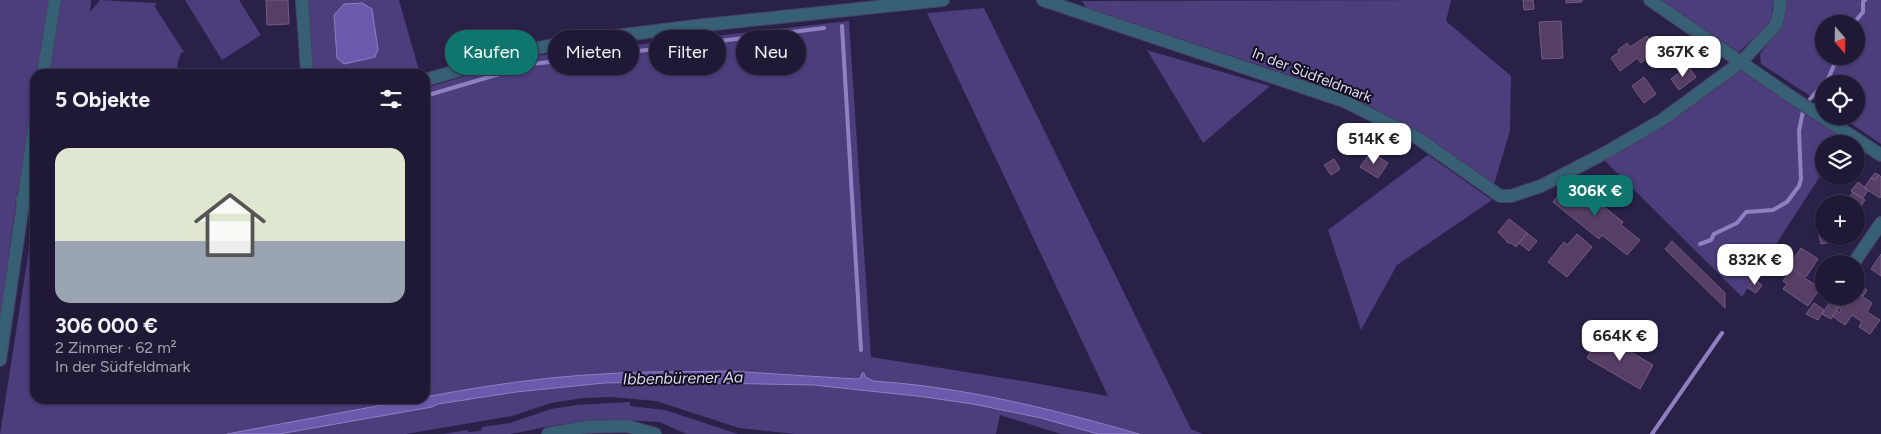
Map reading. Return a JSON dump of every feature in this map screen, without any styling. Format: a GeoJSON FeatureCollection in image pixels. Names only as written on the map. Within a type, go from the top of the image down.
{"type":"FeatureCollection","features":[{"type":"Feature","properties":{"kind":"street"},"geometry":{"type":"LineString","coordinates":[[44,69],[55,0]]}},
{"type":"Feature","properties":{"kind":"street"},"geometry":{"type":"LineString","coordinates":[[302,0],[307,69]]}},
{"type":"Feature","properties":{"kind":"street"},"geometry":{"type":"LineString","coordinates":[[430,79],[533,49],[574,41],[943,0]]}},
{"type":"Feature","properties":{"kind":"street","name":"In der Südfeldmark"},"geometry":{"type":"LineString","coordinates":[[1043,0],[1075,5],[1344,101],[1416,137],[1500,196],[1511,196],[1541,186],[1605,153],[1662,120],[1741,62],[1776,25],[1780,0]]}},
{"type":"Feature","properties":{"kind":"street"},"geometry":{"type":"LineString","coordinates":[[1650,0],[1792,98],[1881,155]]}},
{"type":"Feature","properties":{"kind":"street"},"geometry":{"type":"LineString","coordinates":[[0,360],[30,152]]}},
{"type":"Feature","properties":{"kind":"street"},"geometry":{"type":"LineString","coordinates":[[22,200],[30,198]]}},
{"type":"Feature","properties":{"kind":"street"},"geometry":{"type":"LineString","coordinates":[[1859,255],[1881,223]]}},
{"type":"Feature","properties":{"kind":"street"},"geometry":{"type":"LineString","coordinates":[[548,434],[586,427],[627,426],[655,434]]}},
{"type":"Feature","properties":{"kind":"shaded area"},"geometry":{"type":"Polygon","coordinates":[[[0,0],[91,0],[90,12],[100,0],[156,3],[155,7],[184,52],[181,53],[178,69],[30,69],[30,190],[17,194],[0,317],[0,0]]]}},
{"type":"Feature","properties":{"kind":"shaded area"},"geometry":{"type":"Polygon","coordinates":[[[185,0],[239,0],[261,35],[222,60],[185,0]]]}},
{"type":"Feature","properties":{"kind":"shaded area"},"geometry":{"type":"Polygon","coordinates":[[[308,0],[399,0],[419,69],[312,69],[308,0]]]}},
{"type":"Feature","properties":{"kind":"shaded area"},"geometry":{"type":"Polygon","coordinates":[[[1451,0],[1446,21],[1511,76],[1510,131],[1494,184],[1419,132],[1347,94],[1086,8],[1082,1],[1451,0]]]}},
{"type":"Feature","properties":{"kind":"shaded area"},"geometry":{"type":"Polygon","coordinates":[[[1659,0],[1774,0],[1770,24],[1739,52],[1659,0]]]}},
{"type":"Feature","properties":{"kind":"shaded area"},"geometry":{"type":"Polygon","coordinates":[[[1785,0],[1881,0],[1881,144],[1853,125],[1865,125],[1865,75],[1815,75],[1815,99],[1761,64],[1760,54],[1781,26],[1785,0]]]}},
{"type":"Feature","properties":{"kind":"shaded area"},"geometry":{"type":"Polygon","coordinates":[[[984,8],[1191,429],[1203,434],[1061,434],[1000,415],[996,434],[794,434],[739,428],[656,401],[612,397],[583,398],[551,403],[512,416],[406,434],[0,434],[30,243],[30,404],[430,404],[430,87],[470,75],[538,75],[538,56],[548,55],[548,75],[639,75],[639,44],[649,43],[649,75],[726,75],[726,35],[736,34],[736,75],[806,75],[806,30],[768,30],[849,21],[871,357],[1108,396],[927,13],[984,8]]]}},
{"type":"Feature","properties":{"kind":"shaded area"},"geometry":{"type":"Polygon","coordinates":[[[1147,50],[1270,86],[1203,143],[1147,50]]]}},
{"type":"Feature","properties":{"kind":"shaded area"},"geometry":{"type":"Polygon","coordinates":[[[1741,70],[1815,118],[1815,125],[1825,125],[1840,135],[1815,135],[1815,184],[1742,297],[1604,160],[1741,70]]]}},
{"type":"Feature","properties":{"kind":"shaded area"},"geometry":{"type":"Polygon","coordinates":[[[1428,155],[1492,200],[1397,265],[1361,330],[1328,230],[1428,155]]]}},
{"type":"Feature","properties":{"kind":"shaded area"},"geometry":{"type":"Polygon","coordinates":[[[630,402],[630,406],[665,410],[738,434],[687,434],[659,422],[625,420],[562,424],[510,434],[442,434],[467,430],[469,432],[481,431],[482,427],[510,423],[551,409],[576,405],[630,402]]]}},
{"type":"Feature","properties":{"kind":"water"},"geometry":{"type":"Polygon","coordinates":[[[362,3],[372,9],[378,49],[375,57],[344,64],[337,58],[334,15],[344,4],[362,3]]]}},
{"type":"Feature","properties":{"kind":"water","name":"Ibbenbürener Aa"},"geometry":{"type":"Polygon","coordinates":[[[728,371],[856,379],[861,378],[862,373],[864,373],[865,377],[873,381],[941,388],[1008,400],[1139,434],[1098,434],[1041,418],[973,404],[917,396],[813,385],[691,381],[604,383],[516,392],[438,404],[432,407],[279,434],[227,434],[387,404],[430,404],[430,396],[491,386],[580,375],[728,371]]]}},
{"type":"Feature","properties":{"kind":"building"},"geometry":{"type":"Polygon","coordinates":[[[266,0],[288,0],[289,24],[267,25],[266,0]]]}},
{"type":"Feature","properties":{"kind":"building"},"geometry":{"type":"Polygon","coordinates":[[[1523,0],[1533,0],[1534,9],[1524,10],[1523,0]]]}},
{"type":"Feature","properties":{"kind":"building"},"geometry":{"type":"Polygon","coordinates":[[[1566,0],[1582,0],[1582,2],[1566,3],[1566,0]]]}},
{"type":"Feature","properties":{"kind":"building"},"geometry":{"type":"Polygon","coordinates":[[[1561,21],[1563,58],[1542,59],[1539,22],[1561,21]]]}},
{"type":"Feature","properties":{"kind":"building"},"geometry":{"type":"Polygon","coordinates":[[[1647,36],[1658,50],[1641,63],[1637,58],[1620,71],[1611,58],[1627,43],[1630,47],[1647,36]]]}},
{"type":"Feature","properties":{"kind":"building"},"geometry":{"type":"Polygon","coordinates":[[[1688,66],[1696,77],[1679,90],[1671,79],[1688,66]]]}},
{"type":"Feature","properties":{"kind":"building"},"geometry":{"type":"Polygon","coordinates":[[[1644,77],[1656,94],[1644,103],[1632,86],[1644,77]]]}},
{"type":"Feature","properties":{"kind":"building"},"geometry":{"type":"Polygon","coordinates":[[[1371,152],[1388,163],[1378,178],[1360,167],[1371,152]]]}},
{"type":"Feature","properties":{"kind":"building"},"geometry":{"type":"Polygon","coordinates":[[[1334,159],[1340,169],[1331,175],[1324,165],[1334,159]]]}},
{"type":"Feature","properties":{"kind":"building"},"geometry":{"type":"Polygon","coordinates":[[[1875,173],[1879,175],[1875,180],[1871,178],[1875,173]]]}},
{"type":"Feature","properties":{"kind":"building"},"geometry":{"type":"Polygon","coordinates":[[[1879,175],[1881,177],[1880,198],[1864,188],[1871,178],[1875,180],[1879,175]]]}},
{"type":"Feature","properties":{"kind":"building"},"geometry":{"type":"Polygon","coordinates":[[[1570,180],[1623,222],[1621,225],[1640,240],[1627,255],[1602,235],[1599,239],[1553,202],[1570,180]]]}},
{"type":"Feature","properties":{"kind":"building"},"geometry":{"type":"Polygon","coordinates":[[[1856,185],[1862,185],[1868,190],[1865,195],[1858,195],[1851,191],[1856,185]]]}},
{"type":"Feature","properties":{"kind":"building"},"geometry":{"type":"Polygon","coordinates":[[[1509,219],[1527,233],[1516,247],[1508,243],[1498,232],[1509,219]]]}},
{"type":"Feature","properties":{"kind":"building"},"geometry":{"type":"Polygon","coordinates":[[[1527,233],[1537,241],[1529,251],[1519,243],[1527,233]]]}},
{"type":"Feature","properties":{"kind":"building"},"geometry":{"type":"Polygon","coordinates":[[[1577,234],[1592,247],[1567,277],[1548,262],[1564,242],[1567,245],[1577,234]]]}},
{"type":"Feature","properties":{"kind":"building"},"geometry":{"type":"Polygon","coordinates":[[[1672,241],[1725,293],[1725,308],[1665,249],[1672,241]]]}},
{"type":"Feature","properties":{"kind":"building"},"geometry":{"type":"Polygon","coordinates":[[[1801,248],[1815,257],[1815,264],[1806,277],[1789,266],[1801,248]]]}},
{"type":"Feature","properties":{"kind":"building"},"geometry":{"type":"Polygon","coordinates":[[[1881,254],[1881,276],[1871,269],[1881,254]]]}},
{"type":"Feature","properties":{"kind":"building"},"geometry":{"type":"Polygon","coordinates":[[[1791,269],[1815,285],[1815,296],[1808,306],[1783,289],[1787,284],[1783,281],[1791,269]]]}},
{"type":"Feature","properties":{"kind":"building"},"geometry":{"type":"Polygon","coordinates":[[[1754,279],[1762,285],[1756,293],[1748,288],[1754,279]]]}},
{"type":"Feature","properties":{"kind":"building"},"geometry":{"type":"Polygon","coordinates":[[[1865,298],[1872,303],[1867,312],[1880,320],[1870,334],[1859,327],[1862,322],[1852,315],[1845,325],[1832,316],[1837,310],[1839,313],[1841,310],[1837,307],[1838,305],[1865,305],[1865,298]]]}},
{"type":"Feature","properties":{"kind":"building"},"geometry":{"type":"Polygon","coordinates":[[[1814,303],[1824,310],[1818,320],[1806,314],[1814,303]]]}},
{"type":"Feature","properties":{"kind":"building"},"geometry":{"type":"Polygon","coordinates":[[[1828,305],[1834,305],[1838,308],[1831,319],[1822,314],[1828,305]]]}},
{"type":"Feature","properties":{"kind":"building"},"geometry":{"type":"Polygon","coordinates":[[[1600,334],[1653,365],[1640,389],[1587,358],[1600,334]]]}},
{"type":"Feature","properties":{"kind":"waterway"},"geometry":{"type":"LineString","coordinates":[[1860,15],[1863,12],[1863,2],[1865,0]]}},
{"type":"Feature","properties":{"kind":"waterway"},"geometry":{"type":"LineString","coordinates":[[842,26],[861,350]]}},
{"type":"Feature","properties":{"kind":"waterway"},"geometry":{"type":"LineString","coordinates":[[430,95],[533,64],[824,28]]}},
{"type":"Feature","properties":{"kind":"waterway"},"geometry":{"type":"LineString","coordinates":[[1810,99],[1828,79],[1834,65]]}},
{"type":"Feature","properties":{"kind":"waterway"},"geometry":{"type":"LineString","coordinates":[[1700,244],[1711,240],[1714,234],[1737,223],[1746,212],[1773,210],[1787,202],[1799,186],[1801,179],[1799,131],[1803,111]]}},
{"type":"Feature","properties":{"kind":"waterway"},"geometry":{"type":"LineString","coordinates":[[1652,434],[1722,333]]}}]}
